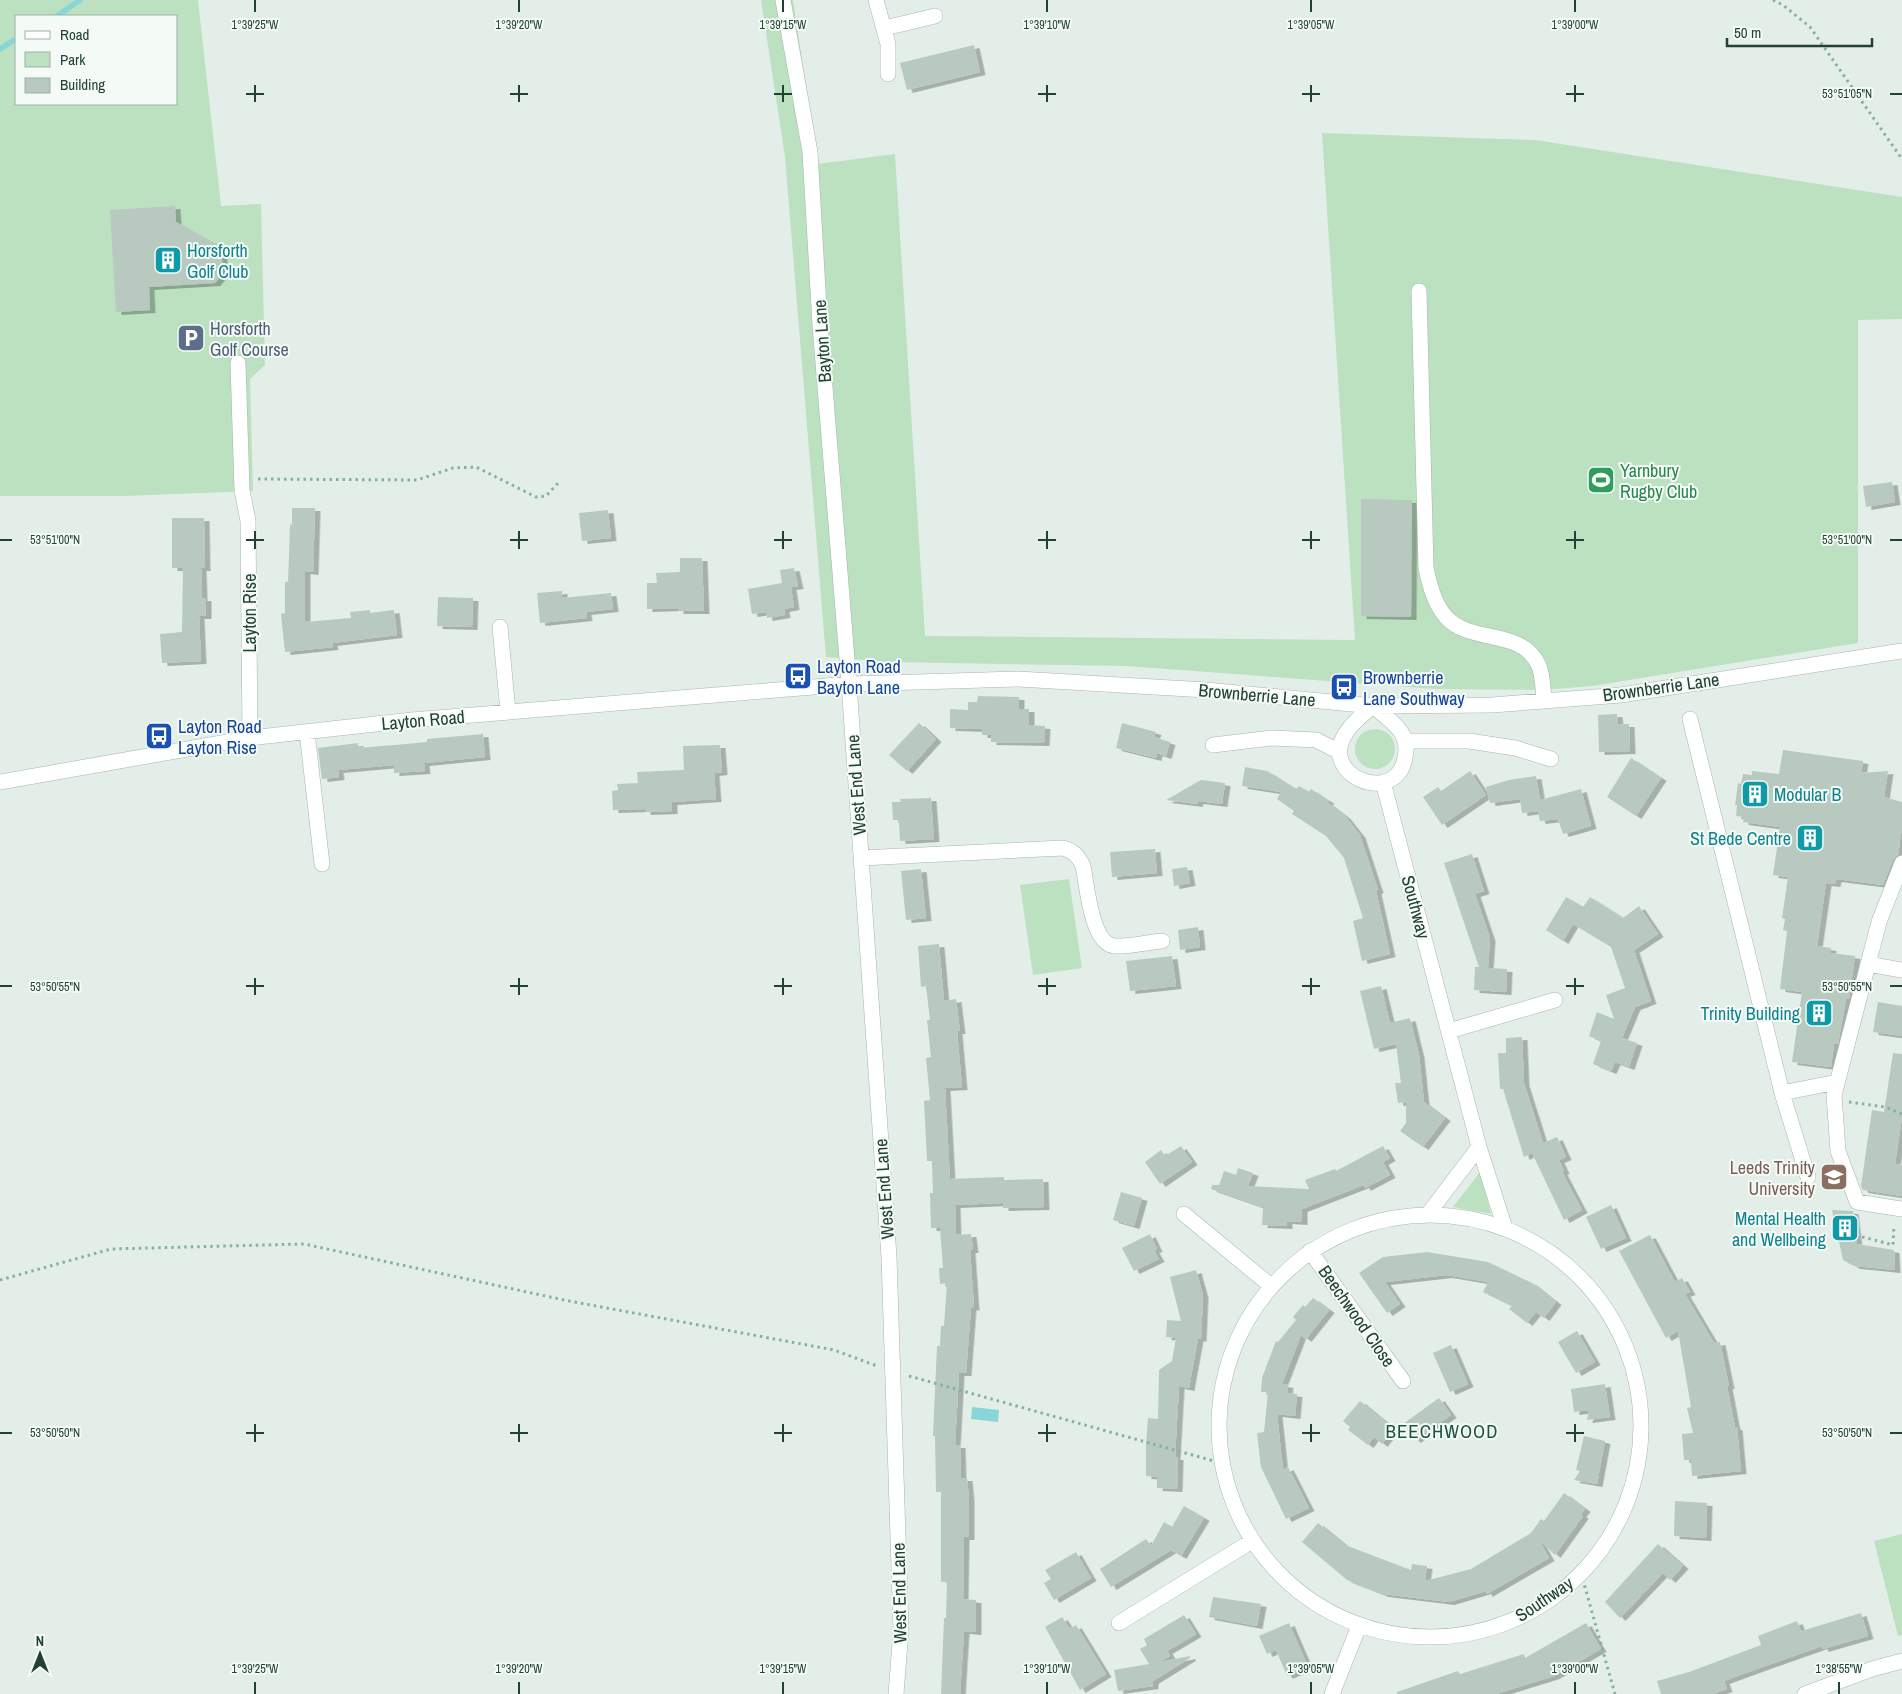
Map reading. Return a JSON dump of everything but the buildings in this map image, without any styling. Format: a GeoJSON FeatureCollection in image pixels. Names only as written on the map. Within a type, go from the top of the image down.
{"type":"FeatureCollection","features":[{"type":"Feature","properties":{"kind":"street","name":"Bayton Lane"},"geometry":{"type":"LineString","coordinates":[[783,0],[810,152],[820,325],[849,684]]}},
{"type":"Feature","properties":{"kind":"street"},"geometry":{"type":"LineString","coordinates":[[876,0],[888,44],[888,74]]}},
{"type":"Feature","properties":{"kind":"street"},"geometry":{"type":"LineString","coordinates":[[884,28],[935,16]]}},
{"type":"Feature","properties":{"kind":"street"},"geometry":{"type":"LineString","coordinates":[[1419,291],[1426,568],[1433,597],[1447,618],[1465,630],[1506,639],[1520,645],[1532,655],[1540,667],[1544,700]]}},
{"type":"Feature","properties":{"kind":"street","name":"Layton Rise"},"geometry":{"type":"LineString","coordinates":[[238,363],[242,484],[248,521],[250,572],[250,738]]}},
{"type":"Feature","properties":{"kind":"street"},"geometry":{"type":"LineString","coordinates":[[500,627],[508,712]]}},
{"type":"Feature","properties":{"kind":"street","name":"Brownberrie Lane"},"geometry":{"type":"LineString","coordinates":[[849,684],[1018,679],[1206,690],[1373,706],[1492,705],[1621,695],[1902,651]]}},
{"type":"Feature","properties":{"kind":"street","name":"Layton Road"},"geometry":{"type":"LineString","coordinates":[[0,782],[250,738],[412,720],[849,684]]}},
{"type":"Feature","properties":{"kind":"street","name":"West End Lane"},"geometry":{"type":"LineString","coordinates":[[849,684],[889,1256],[902,1630],[896,1694]]}},
{"type":"Feature","properties":{"kind":"street"},"geometry":{"type":"LineString","coordinates":[[1373,706],[1395,725],[1401,733],[1405,741],[1406,752],[1405,762],[1400,771],[1392,778],[1382,782],[1368,783],[1354,777],[1347,770],[1342,762],[1340,752],[1345,734],[1373,706]]}},
{"type":"Feature","properties":{"kind":"street"},"geometry":{"type":"LineString","coordinates":[[1690,719],[1782,1093],[1808,1176]]}},
{"type":"Feature","properties":{"kind":"street"},"geometry":{"type":"LineString","coordinates":[[307,732],[322,864]]}},
{"type":"Feature","properties":{"kind":"street"},"geometry":{"type":"LineString","coordinates":[[1213,745],[1272,738],[1316,740],[1340,752]]}},
{"type":"Feature","properties":{"kind":"street"},"geometry":{"type":"LineString","coordinates":[[1405,741],[1469,741],[1515,748],[1551,759]]}},
{"type":"Feature","properties":{"kind":"street","name":"Southway"},"geometry":{"type":"LineString","coordinates":[[1382,782],[1480,1147],[1504,1228]]}},
{"type":"Feature","properties":{"kind":"street"},"geometry":{"type":"LineString","coordinates":[[861,858],[1063,848],[1071,850],[1078,856],[1083,866],[1096,929],[1105,942],[1114,946],[1162,941]]}},
{"type":"Feature","properties":{"kind":"street"},"geometry":{"type":"LineString","coordinates":[[1898,1209],[1856,1202],[1838,1151],[1834,1100],[1837,1082],[1879,922],[1902,863]]}},
{"type":"Feature","properties":{"kind":"street"},"geometry":{"type":"LineString","coordinates":[[1868,964],[1902,970]]}},
{"type":"Feature","properties":{"kind":"street"},"geometry":{"type":"LineString","coordinates":[[1449,1031],[1555,1000]]}},
{"type":"Feature","properties":{"kind":"street"},"geometry":{"type":"LineString","coordinates":[[1782,1093],[1837,1082]]}},
{"type":"Feature","properties":{"kind":"street"},"geometry":{"type":"LineString","coordinates":[[1428,1214],[1480,1147]]}},
{"type":"Feature","properties":{"kind":"street"},"geometry":{"type":"LineString","coordinates":[[1184,1214],[1271,1286]]}},
{"type":"Feature","properties":{"kind":"street","name":"Southway"},"geometry":{"type":"LineString","coordinates":[[1428,1214],[1467,1218],[1504,1228],[1553,1254],[1594,1292],[1623,1338],[1639,1391],[1641,1445],[1629,1499],[1604,1548],[1567,1588],[1520,1618],[1468,1635],[1413,1638],[1359,1626],[1298,1592],[1252,1541],[1233,1506],[1221,1463],[1218,1419],[1225,1371],[1243,1326],[1271,1286],[1310,1251],[1347,1232],[1386,1219],[1428,1214]]}},
{"type":"Feature","properties":{"kind":"street","name":"Beechwood Close"},"geometry":{"type":"LineString","coordinates":[[1310,1251],[1403,1381]]}},
{"type":"Feature","properties":{"kind":"street"},"geometry":{"type":"LineString","coordinates":[[1119,1623],[1252,1541]]}},
{"type":"Feature","properties":{"kind":"street"},"geometry":{"type":"LineString","coordinates":[[1332,1694],[1359,1626]]}},
{"type":"Feature","properties":{"kind":"street"},"geometry":{"type":"LineString","coordinates":[[1805,1694],[1872,1669],[1902,1661]]}},
{"type":"Feature","properties":{"kind":"path"},"geometry":{"type":"LineString","coordinates":[[1773,0],[1783,5],[1810,27],[1902,160]]}},
{"type":"Feature","properties":{"kind":"path"},"geometry":{"type":"LineString","coordinates":[[242,484],[417,480],[453,468],[476,467],[536,497],[546,496],[559,482]]}},
{"type":"Feature","properties":{"kind":"path"},"geometry":{"type":"LineString","coordinates":[[1834,1100],[1885,1107],[1902,1114]]}},
{"type":"Feature","properties":{"kind":"path"},"geometry":{"type":"LineString","coordinates":[[1848,1210],[1855,1235],[1893,1245],[1898,1209]]}},
{"type":"Feature","properties":{"kind":"path"},"geometry":{"type":"LineString","coordinates":[[0,1280],[111,1249],[304,1244],[571,1301],[834,1350],[892,1371],[1221,1463]]}},
{"type":"Feature","properties":{"kind":"path"},"geometry":{"type":"LineString","coordinates":[[1581,1573],[1615,1694]]}},
{"type":"Feature","properties":{"kind":"green space","name":"Horsforth Golf Course"},"geometry":{"type":"Polygon","coordinates":[[[0,0],[198,0],[221,206],[261,204],[265,365],[250,379],[253,491],[125,496],[0,496],[0,0]]]}},
{"type":"Feature","properties":{"kind":"green space","name":"Yarnbury Rugby Club"},"geometry":{"type":"Polygon","coordinates":[[[761,0],[793,0],[818,164],[895,154],[925,636],[1355,640],[1322,133],[1535,140],[1902,197],[1902,319],[1858,320],[1858,643],[1592,686],[1543,690],[1436,689],[1126,666],[889,662],[826,657],[785,157],[761,0]]]}},
{"type":"Feature","properties":{"kind":"green space"},"geometry":{"type":"Polygon","coordinates":[[[1379,729],[1386,732],[1392,738],[1395,749],[1394,757],[1386,766],[1379,769],[1371,769],[1364,766],[1356,757],[1355,745],[1358,738],[1367,730],[1379,729]]]}},
{"type":"Feature","properties":{"kind":"green space"},"geometry":{"type":"Polygon","coordinates":[[[1069,879],[1082,968],[1033,975],[1020,885],[1069,879]]]}},
{"type":"Feature","properties":{"kind":"green space"},"geometry":{"type":"Polygon","coordinates":[[[1480,1172],[1491,1214],[1453,1207],[1480,1172]]]}},
{"type":"Feature","properties":{"kind":"green space"},"geometry":{"type":"Polygon","coordinates":[[[1902,1534],[1902,1635],[1898,1636],[1874,1541],[1902,1534]]]}},
{"type":"Feature","properties":{"kind":"water"},"geometry":{"type":"Polygon","coordinates":[[[972,1407],[999,1410],[998,1422],[971,1419],[972,1407]]]}},
{"type":"Feature","properties":{"kind":"waterway"},"geometry":{"type":"LineString","coordinates":[[58,15],[80,0]]}},
{"type":"Feature","properties":{"kind":"waterway"},"geometry":{"type":"LineString","coordinates":[[0,49],[15,40]]}},
{"type":"Feature","properties":{"kind":"place","name":"Horsforth Golf Club"},"geometry":{"type":"Point","coordinates":[168,260]}},
{"type":"Feature","properties":{"kind":"place","name":"Horsforth Golf Course"},"geometry":{"type":"Point","coordinates":[191,338]}},
{"type":"Feature","properties":{"kind":"place","name":"Yarnbury Rugby Club"},"geometry":{"type":"Point","coordinates":[1601,480]}},
{"type":"Feature","properties":{"kind":"place","name":"Layton Road Bayton Lane"},"geometry":{"type":"Point","coordinates":[798,676]}},
{"type":"Feature","properties":{"kind":"place","name":"Brownberrie Lane Southway"},"geometry":{"type":"Point","coordinates":[1344,687]}},
{"type":"Feature","properties":{"kind":"place","name":"Layton Road Layton Rise"},"geometry":{"type":"Point","coordinates":[159,736]}},
{"type":"Feature","properties":{"kind":"place","name":"Modular B"},"geometry":{"type":"Point","coordinates":[1755,794]}},
{"type":"Feature","properties":{"kind":"place","name":"St Bede Centre"},"geometry":{"type":"Point","coordinates":[1810,838]}},
{"type":"Feature","properties":{"kind":"place","name":"Trinity Building"},"geometry":{"type":"Point","coordinates":[1819,1013]}},
{"type":"Feature","properties":{"kind":"place","name":"Leeds Trinity University"},"geometry":{"type":"Point","coordinates":[1834,1177]}},
{"type":"Feature","properties":{"kind":"place","name":"Mental Health and Wellbeing"},"geometry":{"type":"Point","coordinates":[1845,1228]}},
{"type":"Feature","properties":{"kind":"district","name":"BEECHWOOD"},"geometry":{"type":"Point","coordinates":[1442,1431]}}]}
